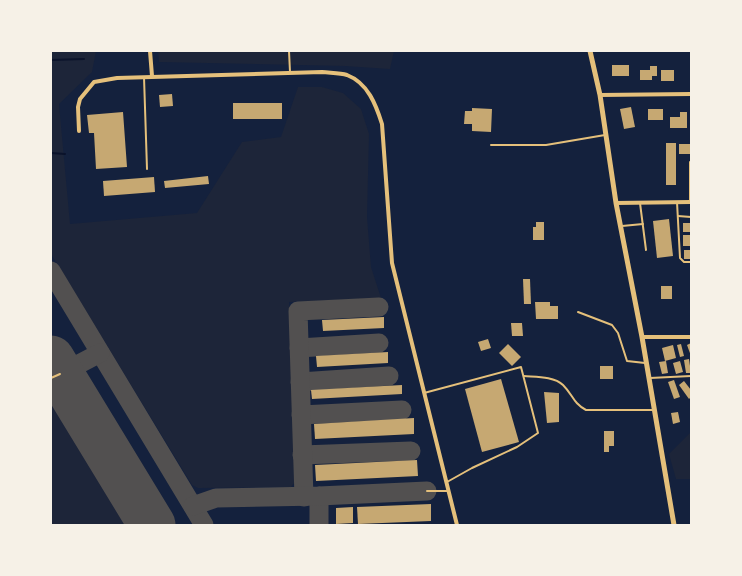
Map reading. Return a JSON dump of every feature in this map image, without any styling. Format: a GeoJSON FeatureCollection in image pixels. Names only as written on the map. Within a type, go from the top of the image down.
{"type":"FeatureCollection","features":[{"type":"Feature","properties":{"kind":"street"},"geometry":{"type":"LineString","coordinates":[[150,51],[152,76]]}},
{"type":"Feature","properties":{"kind":"street"},"geometry":{"type":"LineString","coordinates":[[590,51],[600,95],[616,203],[642,337],[674,525]]}},
{"type":"Feature","properties":{"kind":"street"},"geometry":{"type":"LineString","coordinates":[[79,131],[78,107],[80,99],[94,82],[117,78],[144,76],[322,72],[347,75],[366,88],[376,106],[382,124],[392,263],[457,525]]}},
{"type":"Feature","properties":{"kind":"street"},"geometry":{"type":"LineString","coordinates":[[600,95],[691,94]]}},
{"type":"Feature","properties":{"kind":"street"},"geometry":{"type":"LineString","coordinates":[[616,203],[690,202]]}},
{"type":"Feature","properties":{"kind":"street"},"geometry":{"type":"LineString","coordinates":[[642,337],[691,336]]}},
{"type":"Feature","properties":{"kind":"lane"},"geometry":{"type":"LineString","coordinates":[[289,51],[290,73]]}},
{"type":"Feature","properties":{"kind":"lane"},"geometry":{"type":"LineString","coordinates":[[144,76],[147,169]]}},
{"type":"Feature","properties":{"kind":"lane"},"geometry":{"type":"LineString","coordinates":[[491,144],[546,144],[606,135]]}},
{"type":"Feature","properties":{"kind":"lane"},"geometry":{"type":"LineString","coordinates":[[690,162],[690,202]]}},
{"type":"Feature","properties":{"kind":"lane"},"geometry":{"type":"LineString","coordinates":[[676,201],[680,258],[684,262],[691,262]]}},
{"type":"Feature","properties":{"kind":"lane"},"geometry":{"type":"LineString","coordinates":[[640,202],[646,250]]}},
{"type":"Feature","properties":{"kind":"lane"},"geometry":{"type":"LineString","coordinates":[[678,216],[691,217]]}},
{"type":"Feature","properties":{"kind":"lane"},"geometry":{"type":"LineString","coordinates":[[621,226],[643,224]]}},
{"type":"Feature","properties":{"kind":"lane"},"geometry":{"type":"LineString","coordinates":[[578,312],[612,325],[618,333],[627,361],[646,363]]}},
{"type":"Feature","properties":{"kind":"lane"},"geometry":{"type":"LineString","coordinates":[[424,393],[521,367],[524,376],[538,433],[517,447],[446,482]]}},
{"type":"Feature","properties":{"kind":"lane"},"geometry":{"type":"LineString","coordinates":[[51,378],[60,374]]}},
{"type":"Feature","properties":{"kind":"lane"},"geometry":{"type":"LineString","coordinates":[[524,376],[551,379],[563,384],[577,405],[586,410],[654,410]]}},
{"type":"Feature","properties":{"kind":"lane"},"geometry":{"type":"LineString","coordinates":[[649,378],[691,376]]}},
{"type":"Feature","properties":{"kind":"lane"},"geometry":{"type":"LineString","coordinates":[[427,491],[449,491]]}},
{"type":"Feature","properties":{"kind":"shaded area"},"geometry":{"type":"Polygon","coordinates":[[[51,51],[96,51],[92,72],[59,104],[70,224],[197,213],[242,142],[281,137],[298,87],[322,87],[343,93],[361,109],[369,134],[367,217],[371,267],[381,298],[289,302],[296,481],[291,487],[198,488],[192,485],[51,254],[51,51]]]}},
{"type":"Feature","properties":{"kind":"shaded area"},"geometry":{"type":"Polygon","coordinates":[[[158,51],[394,51],[390,69],[345,66],[159,62],[158,51]]]}},
{"type":"Feature","properties":{"kind":"shaded area"},"geometry":{"type":"Polygon","coordinates":[[[51,395],[130,525],[51,525],[51,395]]]}},
{"type":"Feature","properties":{"kind":"shaded area"},"geometry":{"type":"Polygon","coordinates":[[[691,432],[691,479],[676,479],[669,454],[691,432]]]}},
{"type":"Feature","properties":{"kind":"building"},"geometry":{"type":"Polygon","coordinates":[[[612,65],[629,65],[629,76],[612,76],[612,65]]]}},
{"type":"Feature","properties":{"kind":"building"},"geometry":{"type":"Polygon","coordinates":[[[650,66],[657,66],[657,76],[652,76],[652,80],[640,80],[640,70],[650,70],[650,66]]]}},
{"type":"Feature","properties":{"kind":"building"},"geometry":{"type":"Polygon","coordinates":[[[661,70],[674,70],[674,81],[661,81],[661,70]]]}},
{"type":"Feature","properties":{"kind":"building"},"geometry":{"type":"Polygon","coordinates":[[[172,94],[173,106],[160,107],[159,95],[172,94]]]}},
{"type":"Feature","properties":{"kind":"building"},"geometry":{"type":"Polygon","coordinates":[[[233,103],[282,103],[282,119],[233,119],[233,103]]]}},
{"type":"Feature","properties":{"kind":"building"},"geometry":{"type":"Polygon","coordinates":[[[631,107],[635,127],[624,129],[620,109],[631,107]]]}},
{"type":"Feature","properties":{"kind":"building"},"geometry":{"type":"Polygon","coordinates":[[[472,108],[492,109],[491,132],[472,131],[472,124],[464,124],[465,111],[472,111],[472,108]]]}},
{"type":"Feature","properties":{"kind":"building"},"geometry":{"type":"Polygon","coordinates":[[[648,109],[663,109],[663,120],[648,120],[648,109]]]}},
{"type":"Feature","properties":{"kind":"building"},"geometry":{"type":"Polygon","coordinates":[[[123,112],[127,167],[96,169],[94,133],[89,133],[87,115],[123,112]]]}},
{"type":"Feature","properties":{"kind":"building"},"geometry":{"type":"Polygon","coordinates":[[[680,112],[687,112],[687,128],[670,128],[670,117],[680,117],[680,112]]]}},
{"type":"Feature","properties":{"kind":"building"},"geometry":{"type":"Polygon","coordinates":[[[666,143],[676,143],[676,185],[666,185],[666,143]]]}},
{"type":"Feature","properties":{"kind":"building"},"geometry":{"type":"Polygon","coordinates":[[[679,144],[691,144],[691,154],[679,154],[679,144]]]}},
{"type":"Feature","properties":{"kind":"building"},"geometry":{"type":"Polygon","coordinates":[[[208,176],[209,184],[165,188],[164,181],[208,176]]]}},
{"type":"Feature","properties":{"kind":"building"},"geometry":{"type":"Polygon","coordinates":[[[154,177],[155,192],[104,196],[103,181],[154,177]]]}},
{"type":"Feature","properties":{"kind":"building"},"geometry":{"type":"Polygon","coordinates":[[[669,219],[673,256],[657,258],[653,221],[669,219]]]}},
{"type":"Feature","properties":{"kind":"building"},"geometry":{"type":"Polygon","coordinates":[[[536,222],[544,222],[544,240],[533,240],[533,227],[536,227],[536,222]]]}},
{"type":"Feature","properties":{"kind":"building"},"geometry":{"type":"Polygon","coordinates":[[[683,223],[691,223],[691,232],[683,232],[683,223]]]}},
{"type":"Feature","properties":{"kind":"building"},"geometry":{"type":"Polygon","coordinates":[[[683,235],[691,235],[691,246],[683,246],[683,235]]]}},
{"type":"Feature","properties":{"kind":"building"},"geometry":{"type":"Polygon","coordinates":[[[684,250],[691,250],[691,259],[684,259],[684,250]]]}},
{"type":"Feature","properties":{"kind":"building"},"geometry":{"type":"Polygon","coordinates":[[[523,279],[530,279],[531,304],[524,304],[523,279]]]}},
{"type":"Feature","properties":{"kind":"building"},"geometry":{"type":"Polygon","coordinates":[[[661,286],[672,286],[672,299],[661,299],[661,286]]]}},
{"type":"Feature","properties":{"kind":"building"},"geometry":{"type":"Polygon","coordinates":[[[535,302],[550,302],[550,306],[558,306],[558,319],[536,319],[535,302]]]}},
{"type":"Feature","properties":{"kind":"building"},"geometry":{"type":"Polygon","coordinates":[[[384,317],[384,328],[323,331],[322,320],[384,317]]]}},
{"type":"Feature","properties":{"kind":"building"},"geometry":{"type":"Polygon","coordinates":[[[511,323],[522,323],[523,336],[512,336],[511,323]]]}},
{"type":"Feature","properties":{"kind":"building"},"geometry":{"type":"Polygon","coordinates":[[[488,339],[491,348],[481,351],[478,342],[488,339]]]}},
{"type":"Feature","properties":{"kind":"building"},"geometry":{"type":"Polygon","coordinates":[[[691,343],[691,356],[687,345],[691,343]]]}},
{"type":"Feature","properties":{"kind":"building"},"geometry":{"type":"Polygon","coordinates":[[[508,344],[521,357],[512,366],[499,353],[508,344]]]}},
{"type":"Feature","properties":{"kind":"building"},"geometry":{"type":"Polygon","coordinates":[[[681,344],[684,356],[680,357],[677,345],[681,344]]]}},
{"type":"Feature","properties":{"kind":"building"},"geometry":{"type":"Polygon","coordinates":[[[673,345],[676,358],[665,361],[662,348],[673,345]]]}},
{"type":"Feature","properties":{"kind":"building"},"geometry":{"type":"Polygon","coordinates":[[[388,352],[388,363],[317,367],[316,356],[388,352]]]}},
{"type":"Feature","properties":{"kind":"building"},"geometry":{"type":"Polygon","coordinates":[[[689,359],[691,373],[686,373],[684,360],[689,359]]]}},
{"type":"Feature","properties":{"kind":"building"},"geometry":{"type":"Polygon","coordinates":[[[666,361],[668,373],[662,374],[659,362],[666,361]]]}},
{"type":"Feature","properties":{"kind":"building"},"geometry":{"type":"Polygon","coordinates":[[[680,361],[683,372],[676,374],[673,363],[680,361]]]}},
{"type":"Feature","properties":{"kind":"building"},"geometry":{"type":"Polygon","coordinates":[[[600,366],[613,366],[613,379],[600,379],[600,366]]]}},
{"type":"Feature","properties":{"kind":"building"},"geometry":{"type":"Polygon","coordinates":[[[501,379],[519,442],[482,452],[465,389],[501,379]]]}},
{"type":"Feature","properties":{"kind":"building"},"geometry":{"type":"Polygon","coordinates":[[[674,380],[680,397],[674,399],[668,382],[674,380]]]}},
{"type":"Feature","properties":{"kind":"building"},"geometry":{"type":"Polygon","coordinates":[[[684,381],[691,390],[691,397],[689,399],[679,385],[684,381]]]}},
{"type":"Feature","properties":{"kind":"building"},"geometry":{"type":"Polygon","coordinates":[[[402,385],[402,394],[312,399],[311,390],[402,385]]]}},
{"type":"Feature","properties":{"kind":"building"},"geometry":{"type":"Polygon","coordinates":[[[544,392],[559,393],[559,422],[547,423],[544,392]]]}},
{"type":"Feature","properties":{"kind":"building"},"geometry":{"type":"Polygon","coordinates":[[[678,412],[680,422],[673,424],[671,413],[678,412]]]}},
{"type":"Feature","properties":{"kind":"building"},"geometry":{"type":"Polygon","coordinates":[[[414,418],[414,434],[315,439],[314,424],[414,418]]]}},
{"type":"Feature","properties":{"kind":"building"},"geometry":{"type":"Polygon","coordinates":[[[604,431],[614,431],[614,446],[609,446],[609,452],[604,452],[604,431]]]}},
{"type":"Feature","properties":{"kind":"building"},"geometry":{"type":"Polygon","coordinates":[[[417,460],[418,476],[316,481],[315,465],[417,460]]]}},
{"type":"Feature","properties":{"kind":"building"},"geometry":{"type":"Polygon","coordinates":[[[431,504],[431,521],[358,524],[357,507],[431,504]]]}},
{"type":"Feature","properties":{"kind":"building"},"geometry":{"type":"Polygon","coordinates":[[[353,507],[353,523],[336,524],[336,508],[353,507]]]}},
{"type":"Feature","properties":{"kind":"waterway"},"geometry":{"type":"LineString","coordinates":[[51,60],[84,59]]}},
{"type":"Feature","properties":{"kind":"waterway"},"geometry":{"type":"LineString","coordinates":[[51,153],[65,154]]}},
{"type":"Feature","properties":{"kind":"taxiway"},"geometry":{"type":"LineString","coordinates":[[51,271],[204,525]]}},
{"type":"Feature","properties":{"kind":"taxiway"},"geometry":{"type":"LineString","coordinates":[[304,497],[298,311],[379,307]]}},
{"type":"Feature","properties":{"kind":"taxiway"},"geometry":{"type":"LineString","coordinates":[[299,348],[379,343]]}},
{"type":"Feature","properties":{"kind":"taxiway"},"geometry":{"type":"LineString","coordinates":[[60,374],[100,353]]}},
{"type":"Feature","properties":{"kind":"taxiway"},"geometry":{"type":"LineString","coordinates":[[300,382],[389,376]]}},
{"type":"Feature","properties":{"kind":"taxiway"},"geometry":{"type":"LineString","coordinates":[[301,415],[402,410]]}},
{"type":"Feature","properties":{"kind":"taxiway"},"geometry":{"type":"LineString","coordinates":[[302,455],[411,451]]}},
{"type":"Feature","properties":{"kind":"taxiway"},"geometry":{"type":"LineString","coordinates":[[193,506],[216,498],[319,496],[427,491]]}},
{"type":"Feature","properties":{"kind":"taxiway"},"geometry":{"type":"LineString","coordinates":[[319,496],[319,525]]}},
{"type":"Feature","properties":{"kind":"runway"},"geometry":{"type":"LineString","coordinates":[[51,359],[152,525]]}}]}
